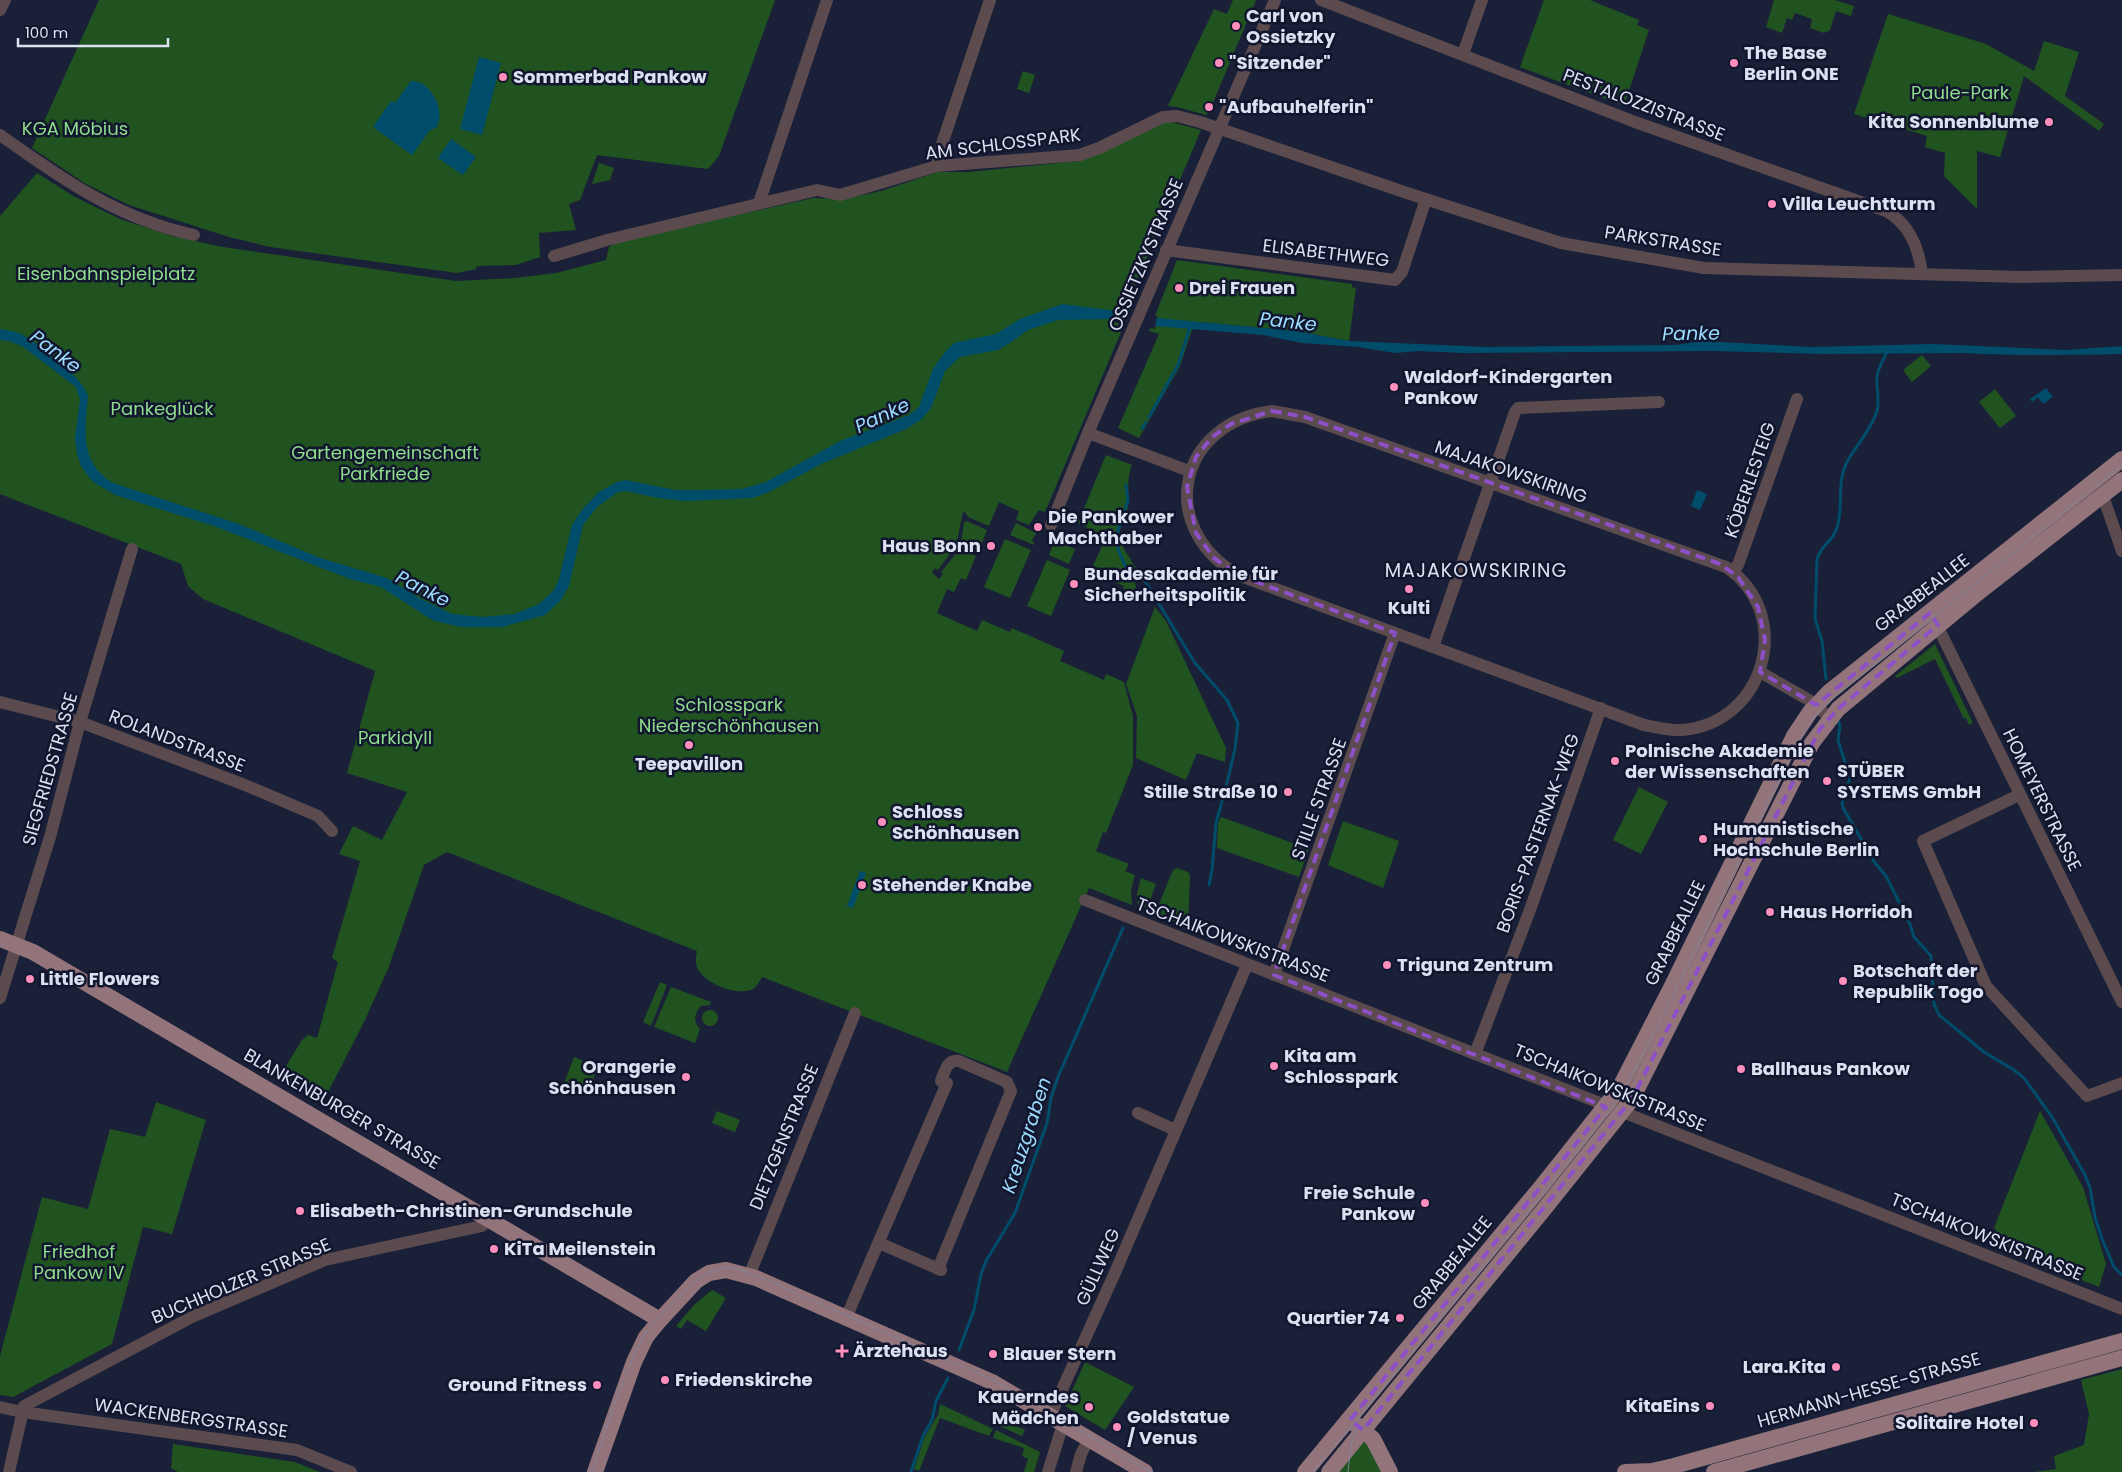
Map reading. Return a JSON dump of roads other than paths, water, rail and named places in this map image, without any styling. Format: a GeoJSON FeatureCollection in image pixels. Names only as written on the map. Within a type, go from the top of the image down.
{"type":"FeatureCollection","features":[{"type":"Feature","properties":{"kind":"main road","name":"GRABBEALLEE"},"geometry":{"type":"LineString","coordinates":[[1329,1472],[1622,1112],[1643,1078],[1812,743],[1830,717],[1934,619],[2122,459]]}},
{"type":"Feature","properties":{"kind":"main road","name":"GRABBEALLEE"},"geometry":{"type":"LineString","coordinates":[[1305,1472],[1350,1420],[1619,1089],[1794,736],[1816,705],[1829,692],[2104,496],[2122,480]]}},
{"type":"Feature","properties":{"kind":"main road","name":"BLANKENBURGER STRASSE"},"geometry":{"type":"LineString","coordinates":[[0,939],[17,944],[177,1035],[660,1320]]}},
{"type":"Feature","properties":{"kind":"main road"},"geometry":{"type":"LineString","coordinates":[[594,1472],[634,1362],[646,1337],[696,1281],[709,1273],[726,1270],[753,1277],[992,1382],[1145,1472]]}},
{"type":"Feature","properties":{"kind":"main road","name":"HERMANN-HESSE-STRASSE"},"geometry":{"type":"LineString","coordinates":[[1625,1472],[1652,1471],[1674,1466],[2122,1341]]}},
{"type":"Feature","properties":{"kind":"main road","name":"HERMANN-HESSE-STRASSE"},"geometry":{"type":"LineString","coordinates":[[1714,1472],[2122,1358]]}},
{"type":"Feature","properties":{"kind":"main road"},"geometry":{"type":"LineString","coordinates":[[1350,1420],[1373,1439],[1390,1472]]}},
{"type":"Feature","properties":{"kind":"street"},"geometry":{"type":"LineString","coordinates":[[0,10],[5,0]]}},
{"type":"Feature","properties":{"kind":"street"},"geometry":{"type":"LineString","coordinates":[[759,203],[827,0]]}},
{"type":"Feature","properties":{"kind":"street"},"geometry":{"type":"LineString","coordinates":[[937,166],[942,144],[990,0]]}},
{"type":"Feature","properties":{"kind":"street","name":"OSSIETZKYSTRASSE"},"geometry":{"type":"LineString","coordinates":[[1051,525],[1166,250],[1275,0]]}},
{"type":"Feature","properties":{"kind":"street","name":"PESTALOZZISTRASSE"},"geometry":{"type":"LineString","coordinates":[[1320,0],[1635,122],[1886,211],[1898,218],[1909,233],[1918,251],[1922,274]]}},
{"type":"Feature","properties":{"kind":"street"},"geometry":{"type":"LineString","coordinates":[[1462,54],[1482,0]]}},
{"type":"Feature","properties":{"kind":"street","name":"AM SCHLOSSPARK"},"geometry":{"type":"LineString","coordinates":[[554,256],[607,240],[817,190],[840,195],[937,166],[1080,155],[1099,148],[1154,121],[1167,117],[1187,118],[1218,129]]}},
{"type":"Feature","properties":{"kind":"street","name":"PARKSTRASSE"},"geometry":{"type":"LineString","coordinates":[[1218,129],[1561,243],[1704,268],[2020,277],[2122,275]]}},
{"type":"Feature","properties":{"kind":"street"},"geometry":{"type":"LineString","coordinates":[[0,135],[54,173],[121,212],[194,235]]}},
{"type":"Feature","properties":{"kind":"street","name":"ELISABETHWEG"},"geometry":{"type":"LineString","coordinates":[[1166,250],[1395,280],[1402,272],[1426,199]]}},
{"type":"Feature","properties":{"kind":"street","name":"KÖBERLESTEIG"},"geometry":{"type":"LineString","coordinates":[[1732,571],[1738,565],[1797,399]]}},
{"type":"Feature","properties":{"kind":"street"},"geometry":{"type":"LineString","coordinates":[[1433,647],[1514,412],[1518,408],[1659,402]]}},
{"type":"Feature","properties":{"kind":"street","name":"MAJAKOWSKIRING"},"geometry":{"type":"LineString","coordinates":[[1272,411],[1304,417],[1720,564],[1732,571],[1752,594],[1758,607],[1765,640],[1765,653],[1760,672],[1752,688],[1732,709],[1715,720],[1694,728],[1680,730],[1644,725],[1238,574],[1227,568],[1206,548],[1191,522],[1187,495],[1189,471],[1206,444],[1220,430],[1242,418],[1272,411]]}},
{"type":"Feature","properties":{"kind":"street"},"geometry":{"type":"LineString","coordinates":[[1088,433],[1189,471]]}},
{"type":"Feature","properties":{"kind":"street"},"geometry":{"type":"LineString","coordinates":[[2104,496],[2122,551]]}},
{"type":"Feature","properties":{"kind":"street","name":"SIEGFRIEDSTRASSE"},"geometry":{"type":"LineString","coordinates":[[0,998],[50,837],[80,722],[132,549]]}},
{"type":"Feature","properties":{"kind":"street","name":"HOMEYERSTRASSE"},"geometry":{"type":"LineString","coordinates":[[1934,619],[2122,1002]]}},
{"type":"Feature","properties":{"kind":"street","name":"STILLE STRASSE"},"geometry":{"type":"LineString","coordinates":[[1274,975],[1395,633]]}},
{"type":"Feature","properties":{"kind":"street"},"geometry":{"type":"LineString","coordinates":[[1760,672],[1816,705],[1830,717]]}},
{"type":"Feature","properties":{"kind":"street","name":"ROLANDSTRASSE"},"geometry":{"type":"LineString","coordinates":[[0,702],[80,722],[311,812],[318,816],[332,831]]}},
{"type":"Feature","properties":{"kind":"street","name":"BORIS-PASTERNAK-WEG"},"geometry":{"type":"LineString","coordinates":[[1475,1054],[1530,910],[1601,708]]}},
{"type":"Feature","properties":{"kind":"street"},"geometry":{"type":"LineString","coordinates":[[2019,795],[1923,841],[1986,986],[2087,1096],[2122,1083]]}},
{"type":"Feature","properties":{"kind":"street","name":"TSCHAIKOWSKISTRASSE"},"geometry":{"type":"LineString","coordinates":[[1085,900],[2122,1310]]}},
{"type":"Feature","properties":{"kind":"street","name":"GÜLLWEG"},"geometry":{"type":"LineString","coordinates":[[1048,1472],[1057,1420],[1114,1275],[1247,965]]}},
{"type":"Feature","properties":{"kind":"street","name":"DIETZGENSTRASSE"},"geometry":{"type":"LineString","coordinates":[[753,1277],[855,1013]]}},
{"type":"Feature","properties":{"kind":"street"},"geometry":{"type":"LineString","coordinates":[[846,1318],[947,1083],[941,1081],[949,1062],[953,1060],[1007,1082],[1011,1091],[940,1270],[879,1243]]}},
{"type":"Feature","properties":{"kind":"street"},"geometry":{"type":"LineString","coordinates":[[1138,1113],[1175,1130]]}},
{"type":"Feature","properties":{"kind":"street","name":"BUCHHOLZER STRASSE"},"geometry":{"type":"LineString","coordinates":[[22,1412],[24,1406],[192,1317],[325,1260],[482,1226],[488,1218]]}},
{"type":"Feature","properties":{"kind":"street","name":"WACKENBERGSTRASSE"},"geometry":{"type":"LineString","coordinates":[[0,1407],[22,1412],[297,1450],[351,1472]]}},
{"type":"Feature","properties":{"kind":"street"},"geometry":{"type":"LineString","coordinates":[[9,1472],[22,1412]]}},
{"type":"Feature","properties":{"kind":"street"},"geometry":{"type":"LineString","coordinates":[[1076,1472],[1081,1454],[1089,1439]]}},
{"type":"Feature","properties":{"kind":"water"},"geometry":{"type":"Polygon","coordinates":[[[479,57],[501,63],[482,135],[460,129],[479,57]]]}},
{"type":"Feature","properties":{"kind":"water"},"geometry":{"type":"Polygon","coordinates":[[[411,81],[424,85],[430,91],[438,105],[439,112],[437,127],[429,131],[412,155],[373,127],[391,101],[395,103],[411,81]]]}},
{"type":"Feature","properties":{"kind":"water"},"geometry":{"type":"Polygon","coordinates":[[[451,139],[476,157],[463,175],[438,158],[451,139]]]}},
{"type":"Feature","properties":{"kind":"water"},"geometry":{"type":"Polygon","coordinates":[[[1062,304],[1157,318],[1296,331],[1349,341],[1487,347],[1676,345],[1702,341],[1812,347],[1933,344],[2066,350],[2122,346],[2122,354],[1824,354],[1714,351],[1464,353],[1419,351],[1395,353],[1358,347],[1302,343],[1263,335],[1154,326],[1112,319],[1058,320],[1028,330],[998,350],[960,357],[945,371],[931,408],[922,419],[906,429],[821,464],[767,493],[752,498],[685,501],[658,498],[626,491],[618,492],[597,507],[583,525],[569,586],[560,601],[545,615],[502,627],[460,627],[432,620],[381,587],[350,579],[217,527],[115,495],[92,481],[81,466],[77,454],[75,438],[80,400],[76,387],[22,346],[0,340],[0,329],[19,333],[27,337],[69,370],[85,388],[88,396],[86,433],[89,455],[102,475],[113,483],[239,524],[320,558],[387,578],[419,598],[452,614],[482,617],[515,614],[539,604],[554,590],[559,579],[572,525],[582,510],[599,492],[617,482],[626,480],[675,490],[701,490],[742,489],[766,482],[840,441],[909,415],[919,407],[933,369],[954,343],[996,334],[1020,319],[1062,304]]]}},
{"type":"Feature","properties":{"kind":"water"},"geometry":{"type":"Polygon","coordinates":[[[2046,388],[2053,397],[2043,404],[2038,397],[2032,402],[2030,399],[2046,388]]]}},
{"type":"Feature","properties":{"kind":"water"},"geometry":{"type":"Polygon","coordinates":[[[1697,490],[1707,494],[1700,510],[1691,506],[1697,490]]]}},
{"type":"Feature","properties":{"kind":"water"},"geometry":{"type":"Polygon","coordinates":[[[860,871],[866,873],[853,908],[847,906],[860,871]]]}},
{"type":"Feature","properties":{"kind":"waterway","name":"Kreuzgraben"},"geometry":{"type":"LineString","coordinates":[[1149,417],[1178,365],[1190,327]]}},
{"type":"Feature","properties":{"kind":"waterway"},"geometry":{"type":"LineString","coordinates":[[1826,679],[1822,641],[1815,619],[1817,559],[1836,530],[1843,471],[1871,425],[1877,411],[1878,374],[1887,352]]}},
{"type":"Feature","properties":{"kind":"waterway","name":"Kreuzgraben"},"geometry":{"type":"LineString","coordinates":[[1142,428],[1146,422]]}},
{"type":"Feature","properties":{"kind":"waterway","name":"Kreuzgraben"},"geometry":{"type":"LineString","coordinates":[[1126,485],[1128,500],[1117,534],[1118,549],[1126,568],[1145,581],[1195,663],[1227,700],[1238,723],[1235,749],[1216,823],[1209,885]]}},
{"type":"Feature","properties":{"kind":"waterway"},"geometry":{"type":"LineString","coordinates":[[1838,721],[1840,725],[1838,740],[1850,778],[1842,803],[1843,808],[1875,863],[1886,876],[1910,924],[1914,937],[1931,956],[1934,1004],[1939,1015],[1984,1052],[2024,1078],[2052,1117],[2085,1175],[2102,1239],[2114,1267],[2122,1275]]}},
{"type":"Feature","properties":{"kind":"waterway","name":"Kreuzgraben"},"geometry":{"type":"LineString","coordinates":[[959,1350],[974,1310],[981,1274],[986,1261],[1015,1213],[1047,1123],[1051,1098],[1058,1077],[1123,928]]}},
{"type":"Feature","properties":{"kind":"waterway","name":"Kreuzgraben"},"geometry":{"type":"LineString","coordinates":[[911,1472],[923,1436],[932,1420],[936,1401],[948,1378]]}},
{"type":"Feature","properties":{"kind":"tram line"},"geometry":{"type":"LineString","coordinates":[[1313,1472],[1462,1293],[1612,1108],[1658,1026],[1786,766],[1803,734],[1820,709],[2122,465]]}},
{"type":"Feature","properties":{"kind":"tram line"},"geometry":{"type":"LineString","coordinates":[[591,1472],[628,1368],[652,1324],[698,1279],[713,1271],[730,1268],[750,1273],[993,1380],[1151,1472]]}},
{"type":"Feature","properties":{"kind":"tram line"},"geometry":{"type":"LineString","coordinates":[[1348,1472],[1351,1445],[1359,1424]]}},
{"type":"Feature","properties":{"kind":"place","name":"Carl von Ossietzky"},"geometry":{"type":"Point","coordinates":[1236,26]}},
{"type":"Feature","properties":{"kind":"place","name":"\"Sitzender\""},"geometry":{"type":"Point","coordinates":[1219,63]}},
{"type":"Feature","properties":{"kind":"place","name":"The Base Berlin ONE"},"geometry":{"type":"Point","coordinates":[1734,63]}},
{"type":"Feature","properties":{"kind":"place","name":"Sommerbad Pankow"},"geometry":{"type":"Point","coordinates":[503,77]}},
{"type":"Feature","properties":{"kind":"place","name":"\"Aufbauhelferin\""},"geometry":{"type":"Point","coordinates":[1209,107]}},
{"type":"Feature","properties":{"kind":"place","name":"Kita Sonnenblume"},"geometry":{"type":"Point","coordinates":[2049,122]}},
{"type":"Feature","properties":{"kind":"place","name":"Villa Leuchtturm"},"geometry":{"type":"Point","coordinates":[1772,204]}},
{"type":"Feature","properties":{"kind":"place","name":"Drei Frauen"},"geometry":{"type":"Point","coordinates":[1179,288]}},
{"type":"Feature","properties":{"kind":"place","name":"Waldorf-Kindergarten Pankow"},"geometry":{"type":"Point","coordinates":[1394,387]}},
{"type":"Feature","properties":{"kind":"place","name":"Die Pankower Machthaber"},"geometry":{"type":"Point","coordinates":[1038,527]}},
{"type":"Feature","properties":{"kind":"place","name":"Haus Bonn"},"geometry":{"type":"Point","coordinates":[991,546]}},
{"type":"Feature","properties":{"kind":"place","name":"Bundesakademie für Sicherheitspolitik"},"geometry":{"type":"Point","coordinates":[1074,584]}},
{"type":"Feature","properties":{"kind":"place","name":"Kulti"},"geometry":{"type":"Point","coordinates":[1409,589]}},
{"type":"Feature","properties":{"kind":"place","name":"Teepavillon"},"geometry":{"type":"Point","coordinates":[689,745]}},
{"type":"Feature","properties":{"kind":"place","name":"Polnische Akademie der Wissenschaften"},"geometry":{"type":"Point","coordinates":[1615,761]}},
{"type":"Feature","properties":{"kind":"place","name":"STÜBER SYSTEMS GmbH"},"geometry":{"type":"Point","coordinates":[1827,781]}},
{"type":"Feature","properties":{"kind":"place","name":"Stille Straße 10"},"geometry":{"type":"Point","coordinates":[1288,792]}},
{"type":"Feature","properties":{"kind":"place","name":"Schloss Schönhausen"},"geometry":{"type":"Point","coordinates":[882,822]}},
{"type":"Feature","properties":{"kind":"place","name":"Humanistische Hochschule Berlin"},"geometry":{"type":"Point","coordinates":[1703,839]}},
{"type":"Feature","properties":{"kind":"place","name":"Stehender Knabe"},"geometry":{"type":"Point","coordinates":[862,885]}},
{"type":"Feature","properties":{"kind":"place","name":"Haus Horridoh"},"geometry":{"type":"Point","coordinates":[1770,912]}},
{"type":"Feature","properties":{"kind":"place","name":"Triguna Zentrum"},"geometry":{"type":"Point","coordinates":[1387,965]}},
{"type":"Feature","properties":{"kind":"place","name":"Little Flowers"},"geometry":{"type":"Point","coordinates":[30,979]}},
{"type":"Feature","properties":{"kind":"place","name":"Botschaft der Republik Togo"},"geometry":{"type":"Point","coordinates":[1843,981]}},
{"type":"Feature","properties":{"kind":"place","name":"Kita am Schlosspark"},"geometry":{"type":"Point","coordinates":[1274,1066]}},
{"type":"Feature","properties":{"kind":"place","name":"Ballhaus Pankow"},"geometry":{"type":"Point","coordinates":[1741,1069]}},
{"type":"Feature","properties":{"kind":"place","name":"Orangerie Schönhausen"},"geometry":{"type":"Point","coordinates":[686,1077]}},
{"type":"Feature","properties":{"kind":"place","name":"Freie Schule Pankow"},"geometry":{"type":"Point","coordinates":[1425,1203]}},
{"type":"Feature","properties":{"kind":"place","name":"Elisabeth-Christinen-Grundschule"},"geometry":{"type":"Point","coordinates":[300,1211]}},
{"type":"Feature","properties":{"kind":"place","name":"KiTa Meilenstein"},"geometry":{"type":"Point","coordinates":[494,1249]}},
{"type":"Feature","properties":{"kind":"place","name":"Quartier 74"},"geometry":{"type":"Point","coordinates":[1400,1318]}},
{"type":"Feature","properties":{"kind":"place","name":"Ärztehaus"},"geometry":{"type":"Point","coordinates":[842,1351]}},
{"type":"Feature","properties":{"kind":"place","name":"Blauer Stern"},"geometry":{"type":"Point","coordinates":[993,1354]}},
{"type":"Feature","properties":{"kind":"place","name":"Lara.Kita"},"geometry":{"type":"Point","coordinates":[1836,1367]}},
{"type":"Feature","properties":{"kind":"place","name":"Friedenskirche"},"geometry":{"type":"Point","coordinates":[665,1380]}},
{"type":"Feature","properties":{"kind":"place","name":"Ground Fitness"},"geometry":{"type":"Point","coordinates":[597,1385]}},
{"type":"Feature","properties":{"kind":"place","name":"KitaEins"},"geometry":{"type":"Point","coordinates":[1710,1406]}},
{"type":"Feature","properties":{"kind":"place","name":"Kauerndes Mädchen"},"geometry":{"type":"Point","coordinates":[1089,1407]}},
{"type":"Feature","properties":{"kind":"place","name":"Solitaire Hotel"},"geometry":{"type":"Point","coordinates":[2034,1423]}},
{"type":"Feature","properties":{"kind":"place","name":"Goldstatue / Venus"},"geometry":{"type":"Point","coordinates":[1117,1427]}},
{"type":"Feature","properties":{"kind":"district","name":"MAJAKOWSKIRING"},"geometry":{"type":"Point","coordinates":[1476,570]}},
{"type":"Feature","properties":{"kind":"park label","name":"Paule-Park"},"geometry":{"type":"Point","coordinates":[1960,93]}},
{"type":"Feature","properties":{"kind":"park label","name":"KGA Möbius"},"geometry":{"type":"Point","coordinates":[75,129]}},
{"type":"Feature","properties":{"kind":"park label","name":"Eisenbahnspielplatz"},"geometry":{"type":"Point","coordinates":[106,274]}},
{"type":"Feature","properties":{"kind":"park label","name":"Pankeglück"},"geometry":{"type":"Point","coordinates":[162,409]}},
{"type":"Feature","properties":{"kind":"park label","name":"Gartengemeinschaft Parkfriede"},"geometry":{"type":"Point","coordinates":[385,463]}},
{"type":"Feature","properties":{"kind":"park label","name":"Schlosspark Niederschönhausen"},"geometry":{"type":"Point","coordinates":[729,715]}},
{"type":"Feature","properties":{"kind":"park label","name":"Parkidyll"},"geometry":{"type":"Point","coordinates":[395,738]}},
{"type":"Feature","properties":{"kind":"park label","name":"Friedhof Pankow IV"},"geometry":{"type":"Point","coordinates":[79,1262]}},
{"type":"Feature","properties":{"kind":"water label","name":"Panke"},"geometry":{"type":"Point","coordinates":[1288,321]}},
{"type":"Feature","properties":{"kind":"water label","name":"Panke"},"geometry":{"type":"Point","coordinates":[1691,333]}},
{"type":"Feature","properties":{"kind":"water label","name":"Panke"},"geometry":{"type":"Point","coordinates":[56,351]}},
{"type":"Feature","properties":{"kind":"water label","name":"Panke"},"geometry":{"type":"Point","coordinates":[882,415]}},
{"type":"Feature","properties":{"kind":"water label","name":"Panke"},"geometry":{"type":"Point","coordinates":[423,588]}}]}
